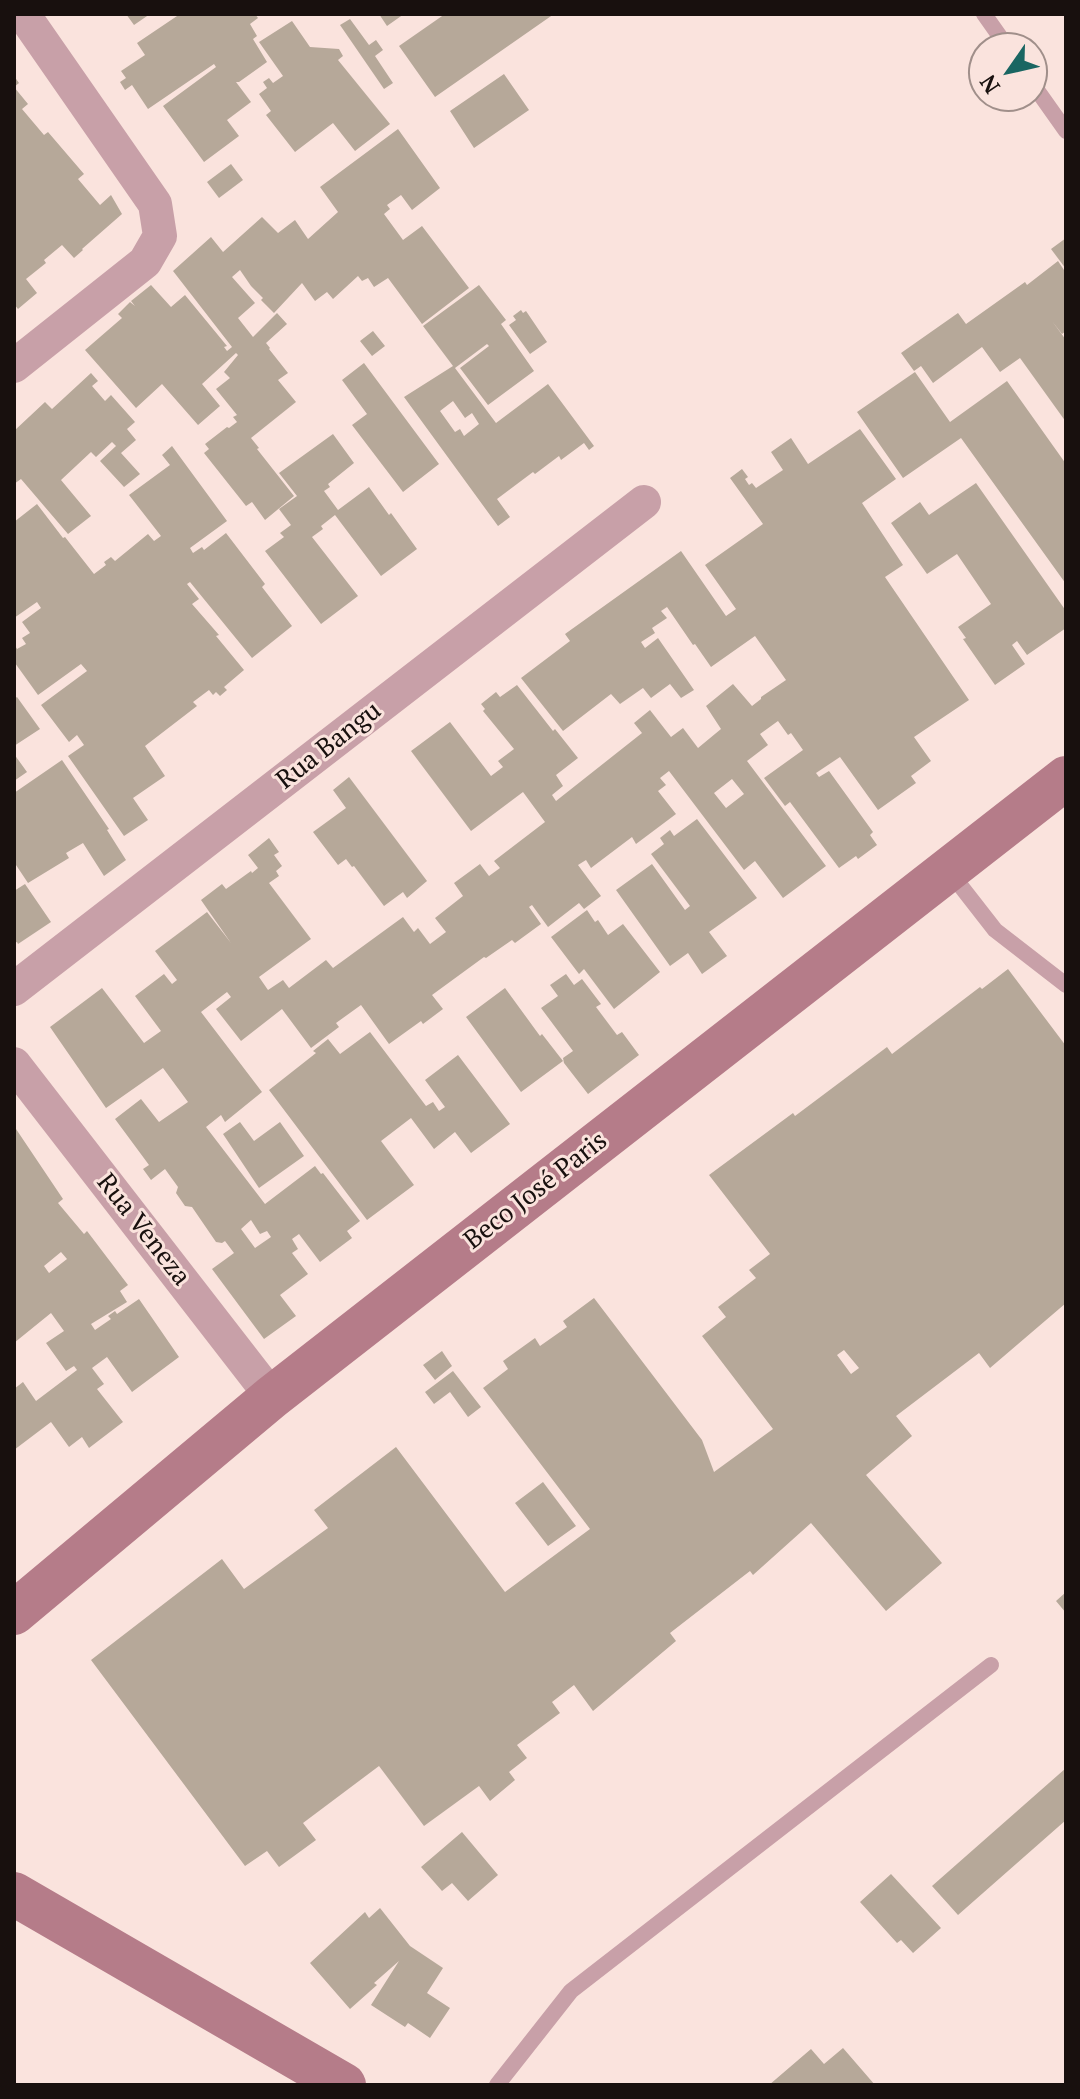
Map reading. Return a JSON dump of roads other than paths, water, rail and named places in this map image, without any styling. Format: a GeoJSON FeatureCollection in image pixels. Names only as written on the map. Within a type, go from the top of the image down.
{"type":"FeatureCollection","features":[{"type":"Feature","properties":{"kind":"street"},"geometry":{"type":"LineString","coordinates":[[14,366],[145,262],[160,236],[155,204],[23,14]]}},
{"type":"Feature","properties":{"kind":"street","name":"Rua Bangu"},"geometry":{"type":"LineString","coordinates":[[14,989],[644,502]]}},
{"type":"Feature","properties":{"kind":"street","name":"Beco José Paris"},"geometry":{"type":"LineString","coordinates":[[14,1613],[272,1397],[1066,778]]}},
{"type":"Feature","properties":{"kind":"street","name":"Rua Veneza"},"geometry":{"type":"LineString","coordinates":[[14,1064],[272,1397]]}},
{"type":"Feature","properties":{"kind":"street"},"geometry":{"type":"LineString","coordinates":[[14,1894],[344,2085]]}},
{"type":"Feature","properties":{"kind":"lane"},"geometry":{"type":"LineString","coordinates":[[984,14],[997,32]]}},
{"type":"Feature","properties":{"kind":"lane"},"geometry":{"type":"LineString","coordinates":[[1048,106],[1066,131]]}},
{"type":"Feature","properties":{"kind":"lane"},"geometry":{"type":"LineString","coordinates":[[948,870],[995,930],[1066,985]]}},
{"type":"Feature","properties":{"kind":"lane"},"geometry":{"type":"LineString","coordinates":[[497,2085],[571,1991],[991,1665]]}}]}
